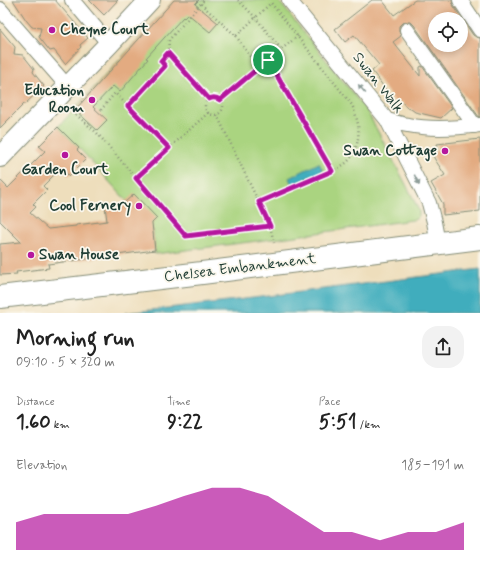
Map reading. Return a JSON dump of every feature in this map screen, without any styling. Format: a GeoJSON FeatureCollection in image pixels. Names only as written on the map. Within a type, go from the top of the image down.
{"type":"FeatureCollection","features":[{"type":"Feature","properties":{"kind":"highway","name":"Chelsea Embankment"},"geometry":{"type":"LineString","coordinates":[[0,297],[480,238]]}},
{"type":"Feature","properties":{"kind":"main road"},"geometry":{"type":"LineString","coordinates":[[0,157],[150,0]]}},
{"type":"Feature","properties":{"kind":"street"},"geometry":{"type":"LineString","coordinates":[[72,0],[109,44]]}},
{"type":"Feature","properties":{"kind":"street","name":"Swan Walk"},"geometry":{"type":"LineString","coordinates":[[289,0],[387,120],[429,203],[438,243]]}},
{"type":"Feature","properties":{"kind":"street"},"geometry":{"type":"LineString","coordinates":[[460,0],[480,30]]}},
{"type":"Feature","properties":{"kind":"street"},"geometry":{"type":"LineString","coordinates":[[0,9],[68,87]]}},
{"type":"Feature","properties":{"kind":"street"},"geometry":{"type":"LineString","coordinates":[[407,30],[477,126]]}},
{"type":"Feature","properties":{"kind":"street"},"geometry":{"type":"LineString","coordinates":[[387,120],[419,127],[452,128],[477,126]]}},
{"type":"Feature","properties":{"kind":"path"},"geometry":{"type":"LineString","coordinates":[[128,106],[165,66],[161,61],[168,53],[169,40],[204,0]]}},
{"type":"Feature","properties":{"kind":"path"},"geometry":{"type":"LineString","coordinates":[[238,0],[281,49]]}},
{"type":"Feature","properties":{"kind":"path"},"geometry":{"type":"LineString","coordinates":[[236,36],[271,3],[352,105],[357,120],[358,135],[354,152],[351,158],[344,165],[259,202]]}},
{"type":"Feature","properties":{"kind":"path"},"geometry":{"type":"LineString","coordinates":[[201,4],[236,36],[258,68]]}},
{"type":"Feature","properties":{"kind":"path"},"geometry":{"type":"LineString","coordinates":[[220,100],[303,32]]}},
{"type":"Feature","properties":{"kind":"path"},"geometry":{"type":"LineString","coordinates":[[168,53],[209,99]]}},
{"type":"Feature","properties":{"kind":"path"},"geometry":{"type":"LineString","coordinates":[[268,60],[332,171]]}},
{"type":"Feature","properties":{"kind":"path"},"geometry":{"type":"LineString","coordinates":[[101,110],[115,93],[169,148]]}},
{"type":"Feature","properties":{"kind":"path"},"geometry":{"type":"LineString","coordinates":[[216,97],[220,100],[223,107],[222,111],[213,115],[208,113],[205,106],[209,99],[216,97]]}},
{"type":"Feature","properties":{"kind":"path"},"geometry":{"type":"LineString","coordinates":[[73,112],[97,133],[186,236],[270,226]]}},
{"type":"Feature","properties":{"kind":"path"},"geometry":{"type":"LineString","coordinates":[[136,178],[208,113]]}},
{"type":"Feature","properties":{"kind":"path"},"geometry":{"type":"LineString","coordinates":[[217,114],[270,226],[274,243]]}},
{"type":"Feature","properties":{"kind":"green space"},"geometry":{"type":"Polygon","coordinates":[[[174,0],[278,0],[367,111],[411,194],[419,211],[418,217],[412,220],[155,254],[153,230],[58,127],[174,0]]]}},
{"type":"Feature","properties":{"kind":"water"},"geometry":{"type":"Polygon","coordinates":[[[319,163],[323,171],[292,185],[289,178],[319,163]]]}},
{"type":"Feature","properties":{"kind":"water"},"geometry":{"type":"Polygon","coordinates":[[[480,269],[480,313],[125,313],[253,298],[480,269]]]}},
{"type":"Feature","properties":{"kind":"building","name":"Cheyne Court"},"geometry":{"type":"Polygon","coordinates":[[[13,0],[55,0],[88,38],[80,45],[81,47],[65,64],[54,50],[50,51],[39,37],[41,28],[32,27],[13,0]]]}},
{"type":"Feature","properties":{"kind":"building"},"geometry":{"type":"Polygon","coordinates":[[[89,0],[118,0],[104,15],[89,0]]]}},
{"type":"Feature","properties":{"kind":"building"},"geometry":{"type":"Polygon","coordinates":[[[174,0],[199,0],[195,4],[218,23],[210,32],[188,14],[184,18],[183,17],[146,58],[148,59],[120,92],[113,86],[93,107],[107,120],[97,130],[75,110],[174,0]]]}},
{"type":"Feature","properties":{"kind":"building"},"geometry":{"type":"Polygon","coordinates":[[[372,0],[382,0],[394,15],[415,0],[452,0],[453,5],[458,12],[428,12],[428,45],[411,22],[402,23],[399,26],[401,36],[393,42],[420,76],[420,67],[422,66],[452,108],[441,118],[415,112],[407,108],[402,102],[395,102],[372,71],[379,65],[354,35],[345,42],[335,29],[372,0]]]}},
{"type":"Feature","properties":{"kind":"building"},"geometry":{"type":"Polygon","coordinates":[[[468,28],[473,35],[480,38],[479,117],[433,52],[468,52],[468,28]]]}},
{"type":"Feature","properties":{"kind":"building","name":"Cheyne Court"},"geometry":{"type":"Polygon","coordinates":[[[0,29],[15,47],[14,54],[23,55],[34,69],[33,72],[44,86],[0,128],[0,29]]]}},
{"type":"Feature","properties":{"kind":"building"},"geometry":{"type":"Polygon","coordinates":[[[58,127],[79,148],[77,150],[86,159],[69,176],[61,168],[43,186],[47,190],[33,204],[36,207],[30,213],[48,229],[107,221],[105,206],[124,203],[134,194],[157,218],[152,223],[155,250],[48,264],[49,268],[16,272],[17,274],[0,275],[0,244],[21,242],[0,221],[0,180],[8,188],[45,151],[39,146],[58,127]]]}},
{"type":"Feature","properties":{"kind":"building"},"geometry":{"type":"Polygon","coordinates":[[[480,139],[480,211],[443,215],[443,204],[431,183],[445,175],[434,158],[433,153],[438,149],[437,144],[480,139]]]}},
{"type":"Feature","properties":{"kind":"place","name":"Cheyne Court"},"geometry":{"type":"Point","coordinates":[52,30]}},
{"type":"Feature","properties":{"kind":"place","name":"Education Room"},"geometry":{"type":"Point","coordinates":[92,100]}},
{"type":"Feature","properties":{"kind":"place","name":"Swan Cottage"},"geometry":{"type":"Point","coordinates":[445,151]}},
{"type":"Feature","properties":{"kind":"place","name":"Garden Court"},"geometry":{"type":"Point","coordinates":[65,155]}},
{"type":"Feature","properties":{"kind":"place","name":"Cool Fernery"},"geometry":{"type":"Point","coordinates":[139,206]}},
{"type":"Feature","properties":{"kind":"place","name":"Swan House"},"geometry":{"type":"Point","coordinates":[31,255]}},
{"type":"Feature","properties":{"kind":"route"},"geometry":{"type":"LineString","coordinates":[[168,53],[209,99],[216,97],[220,100],[268,60],[332,171],[259,202],[270,226],[186,236],[136,178],[169,148],[128,106],[165,66],[161,61],[168,53]]}}]}
